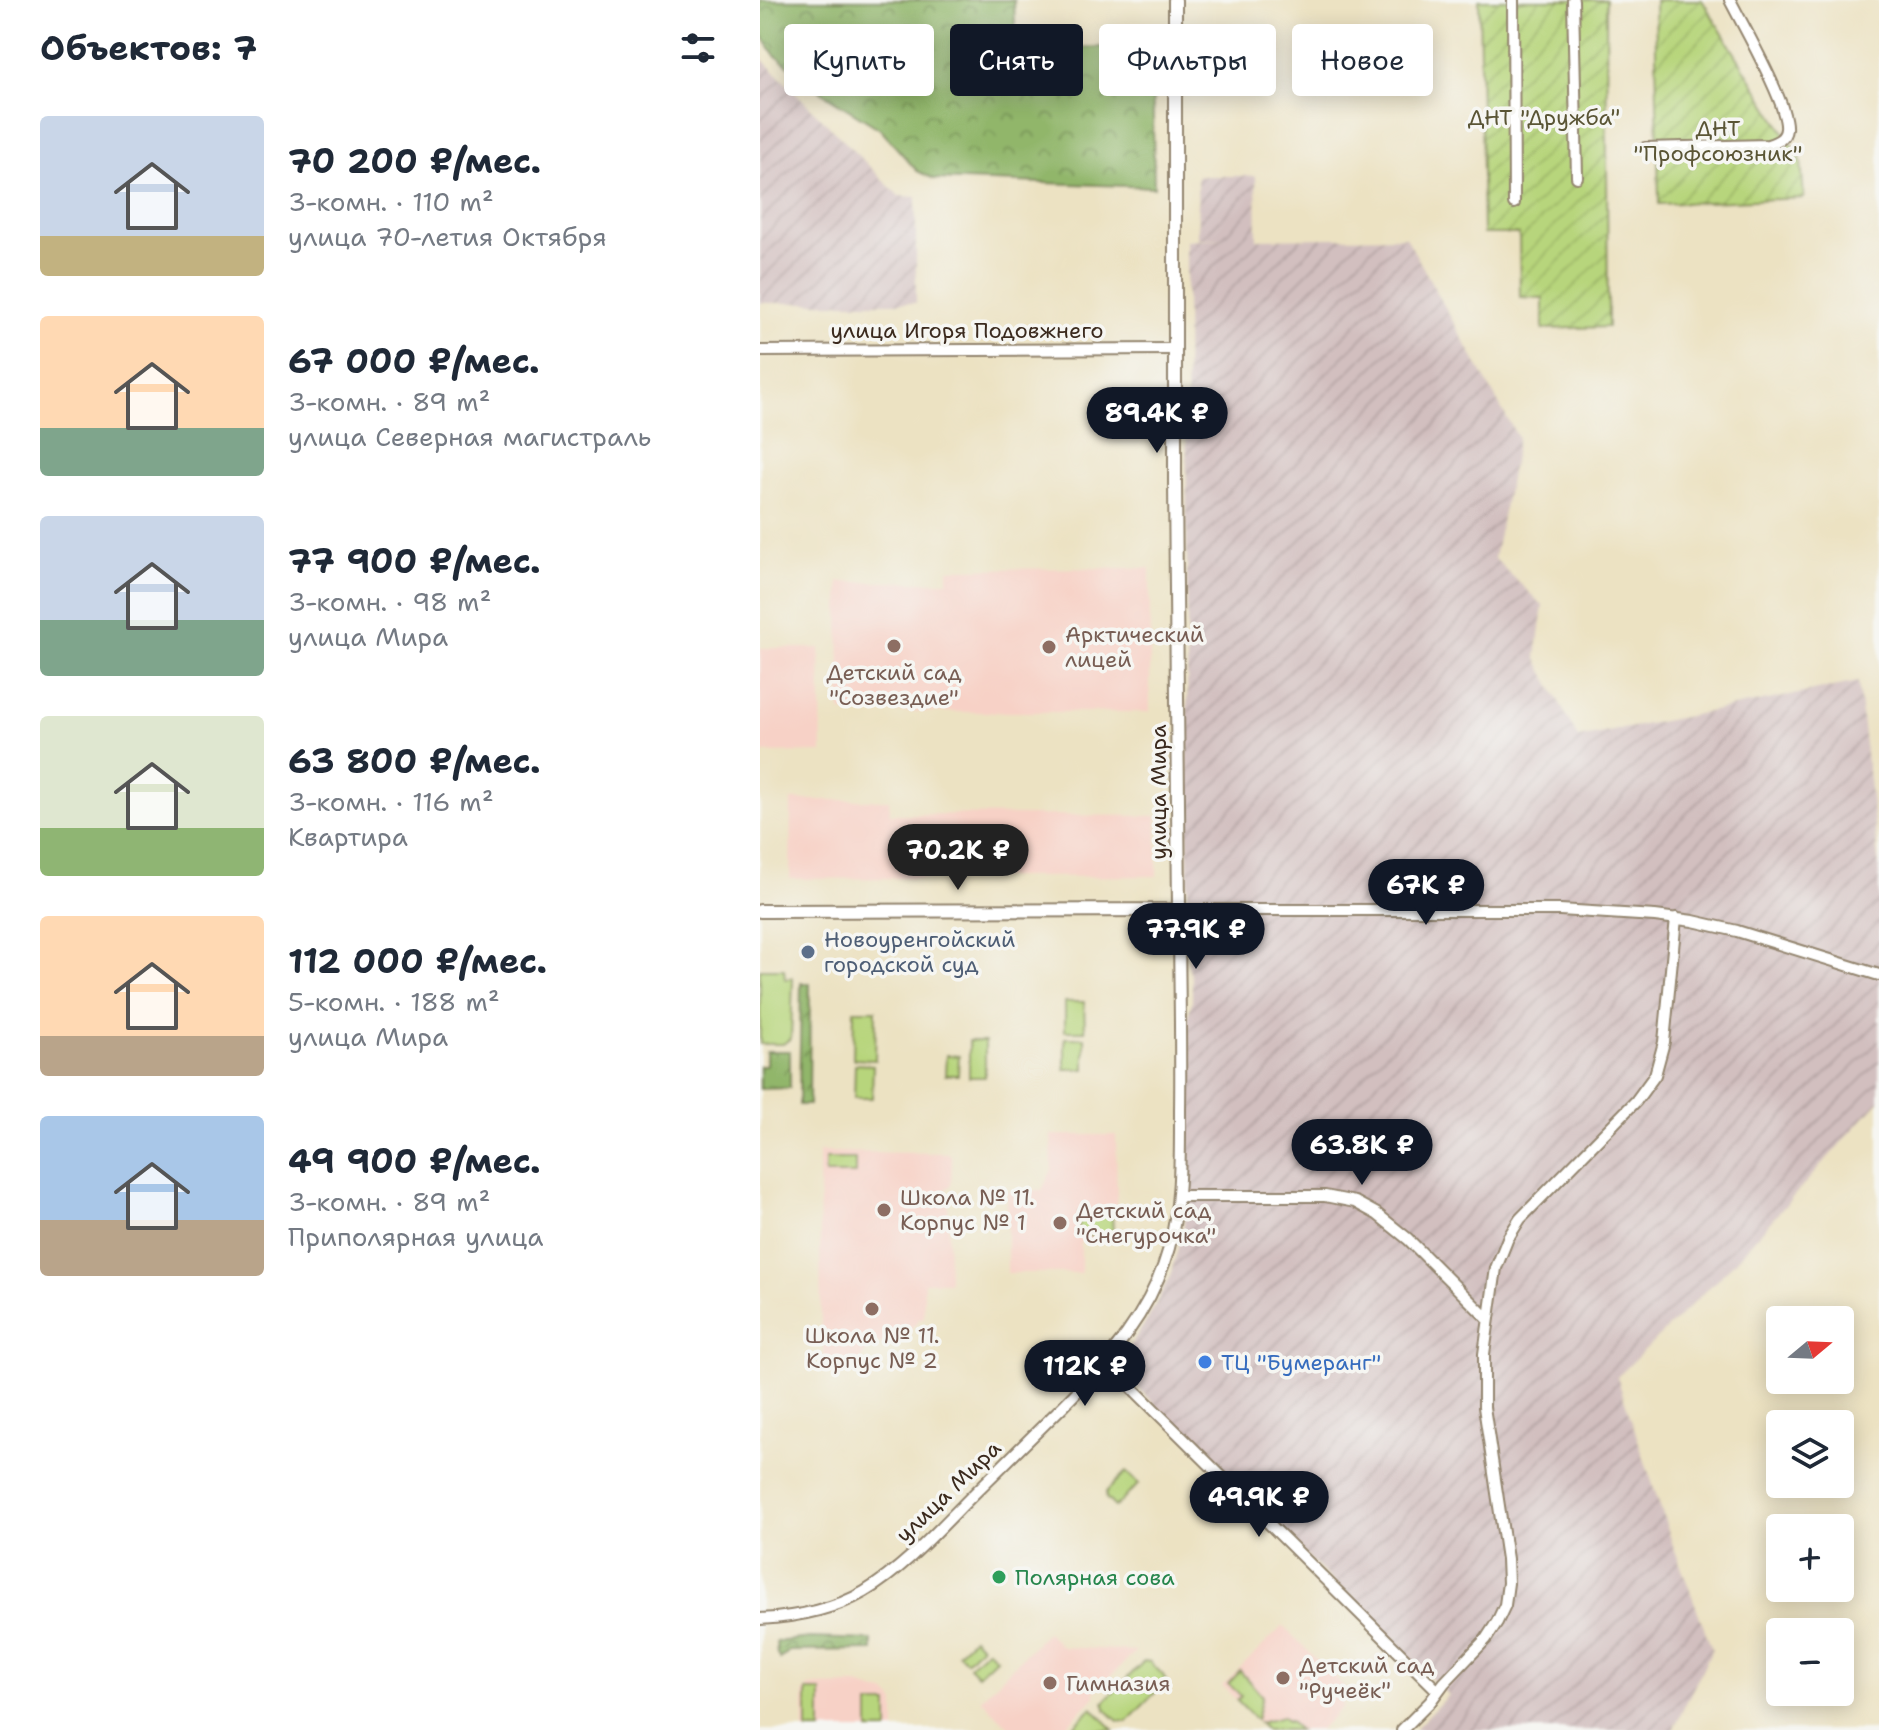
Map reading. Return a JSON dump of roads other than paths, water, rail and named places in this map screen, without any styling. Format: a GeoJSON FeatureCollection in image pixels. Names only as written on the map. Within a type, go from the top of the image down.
{"type":"FeatureCollection","features":[{"type":"Feature","properties":{"kind":"main road","name":"улица Мира"},"geometry":{"type":"LineString","coordinates":[[1175,0],[1179,910]]}},
{"type":"Feature","properties":{"kind":"main road"},"geometry":{"type":"LineString","coordinates":[[760,911],[1179,910]]}},
{"type":"Feature","properties":{"kind":"street"},"geometry":{"type":"LineString","coordinates":[[1513,0],[1514,203]]}},
{"type":"Feature","properties":{"kind":"street"},"geometry":{"type":"LineString","coordinates":[[1573,0],[1577,177]]}},
{"type":"Feature","properties":{"kind":"street"},"geometry":{"type":"LineString","coordinates":[[1645,148],[1768,145],[1778,141],[1785,133],[1783,111],[1772,81],[1730,0]]}},
{"type":"Feature","properties":{"kind":"street","name":"улица Игоря Подовжнего"},"geometry":{"type":"LineString","coordinates":[[760,351],[1175,349]]}},
{"type":"Feature","properties":{"kind":"street"},"geometry":{"type":"LineString","coordinates":[[1179,910],[1560,910],[1676,918],[1737,931],[1879,975]]}},
{"type":"Feature","properties":{"kind":"street","name":"улица Мира"},"geometry":{"type":"LineString","coordinates":[[760,1619],[794,1616],[827,1608],[856,1596],[882,1580],[927,1541],[1106,1362],[1131,1329],[1157,1283],[1172,1236],[1178,1196],[1179,910]]}},
{"type":"Feature","properties":{"kind":"street"},"geometry":{"type":"LineString","coordinates":[[1402,1730],[1493,1629],[1502,1613],[1507,1594],[1507,1559],[1483,1390],[1484,1354],[1496,1268],[1513,1229],[1634,1103],[1655,1075],[1664,1042],[1676,918]]}},
{"type":"Feature","properties":{"kind":"street"},"geometry":{"type":"LineString","coordinates":[[1178,1196],[1325,1196],[1355,1202],[1377,1214],[1408,1239],[1488,1319]]}},
{"type":"Feature","properties":{"kind":"street"},"geometry":{"type":"LineString","coordinates":[[1106,1362],[1438,1691]]}},
{"type":"Feature","properties":{"kind":"place","name":"Детский сад \"Созвездие\""},"geometry":{"type":"Point","coordinates":[894,646]}},
{"type":"Feature","properties":{"kind":"place","name":"Арктический лицей"},"geometry":{"type":"Point","coordinates":[1049,647]}},
{"type":"Feature","properties":{"kind":"place","name":"Новоуренгойский городской суд"},"geometry":{"type":"Point","coordinates":[808,952]}},
{"type":"Feature","properties":{"kind":"place","name":"Школа № 11. Корпус № 1"},"geometry":{"type":"Point","coordinates":[884,1210]}},
{"type":"Feature","properties":{"kind":"place","name":"Детский сад \"Снегурочка\""},"geometry":{"type":"Point","coordinates":[1060,1223]}},
{"type":"Feature","properties":{"kind":"place","name":"Школа № 11. Корпус № 2"},"geometry":{"type":"Point","coordinates":[872,1309]}},
{"type":"Feature","properties":{"kind":"place","name":"ТЦ \"Бумеранг\""},"geometry":{"type":"Point","coordinates":[1205,1362]}},
{"type":"Feature","properties":{"kind":"place","name":"Полярная сова"},"geometry":{"type":"Point","coordinates":[999,1577]}},
{"type":"Feature","properties":{"kind":"place","name":"Детский сад \"Ручеёк\""},"geometry":{"type":"Point","coordinates":[1283,1678]}},
{"type":"Feature","properties":{"kind":"place","name":"Гимназия"},"geometry":{"type":"Point","coordinates":[1050,1683]}},
{"type":"Feature","properties":{"kind":"park label","name":"ДНТ \"Дружба\""},"geometry":{"type":"Point","coordinates":[1544,117]}},
{"type":"Feature","properties":{"kind":"park label","name":"ДНТ \"Профсоюзник\""},"geometry":{"type":"Point","coordinates":[1718,140]}}]}
